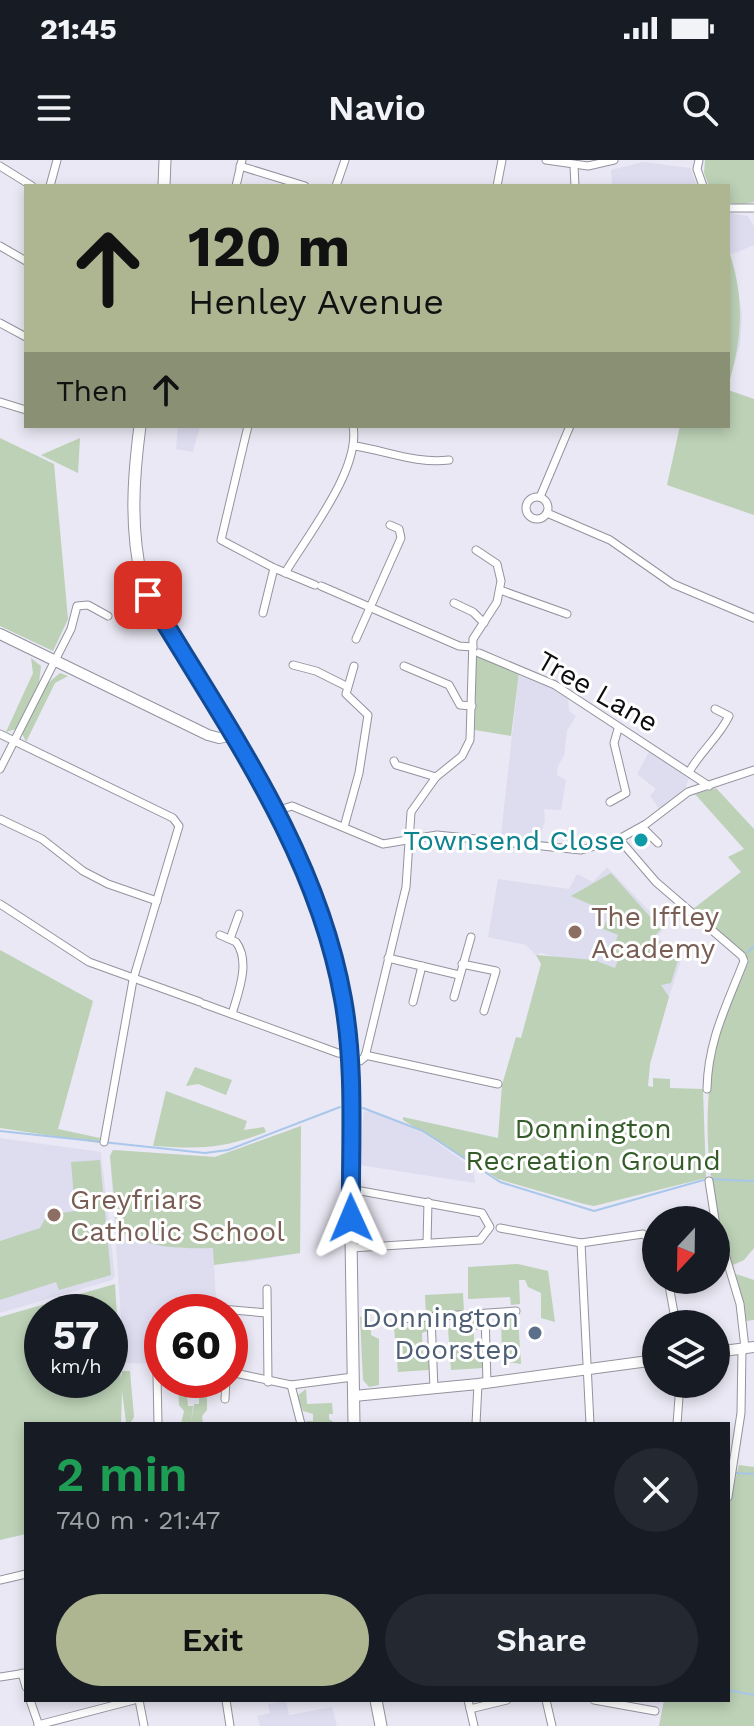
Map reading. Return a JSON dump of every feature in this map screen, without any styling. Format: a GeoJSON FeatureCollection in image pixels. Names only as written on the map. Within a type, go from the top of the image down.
{"type":"FeatureCollection","features":[{"type":"Feature","properties":{"kind":"main road"},"geometry":{"type":"LineString","coordinates":[[164,184],[165,160]]}},
{"type":"Feature","properties":{"kind":"main road"},"geometry":{"type":"LineString","coordinates":[[136,428],[132,507],[134,544],[142,581],[276,811],[305,867],[331,942],[345,1010],[349,1057],[354,1422]]}},
{"type":"Feature","properties":{"kind":"main road"},"geometry":{"type":"LineString","coordinates":[[0,634],[208,735],[219,738],[233,735]]}},
{"type":"Feature","properties":{"kind":"main road"},"geometry":{"type":"LineString","coordinates":[[354,1396],[483,1384],[642,1362]]}},
{"type":"Feature","properties":{"kind":"main road"},"geometry":{"type":"LineString","coordinates":[[376,1702],[381,1726]]}},
{"type":"Feature","properties":{"kind":"street"},"geometry":{"type":"LineString","coordinates":[[51,184],[57,160]]}},
{"type":"Feature","properties":{"kind":"street"},"geometry":{"type":"LineString","coordinates":[[337,184],[345,160]]}},
{"type":"Feature","properties":{"kind":"street"},"geometry":{"type":"LineString","coordinates":[[497,184],[502,160]]}},
{"type":"Feature","properties":{"kind":"street"},"geometry":{"type":"LineString","coordinates":[[546,160],[574,166],[614,160]]}},
{"type":"Feature","properties":{"kind":"street"},"geometry":{"type":"LineString","coordinates":[[688,160],[699,161],[703,184]]}},
{"type":"Feature","properties":{"kind":"street"},"geometry":{"type":"LineString","coordinates":[[236,184],[241,163],[299,184]]}},
{"type":"Feature","properties":{"kind":"street"},"geometry":{"type":"LineString","coordinates":[[0,166],[29,184]]}},
{"type":"Feature","properties":{"kind":"street"},"geometry":{"type":"LineString","coordinates":[[574,166],[575,184]]}},
{"type":"Feature","properties":{"kind":"street"},"geometry":{"type":"LineString","coordinates":[[730,208],[754,210]]}},
{"type":"Feature","properties":{"kind":"street"},"geometry":{"type":"LineString","coordinates":[[0,246],[24,260]]}},
{"type":"Feature","properties":{"kind":"street"},"geometry":{"type":"LineString","coordinates":[[0,323],[24,336]]}},
{"type":"Feature","properties":{"kind":"street"},"geometry":{"type":"LineString","coordinates":[[0,402],[24,409]]}},
{"type":"Feature","properties":{"kind":"street","name":"Tree Lane"},"geometry":{"type":"LineString","coordinates":[[247,428],[220,535],[225,543],[285,573],[555,685],[618,729],[665,754],[709,786]]}},
{"type":"Feature","properties":{"kind":"street"},"geometry":{"type":"LineString","coordinates":[[285,573],[348,467],[355,446],[353,428]]}},
{"type":"Feature","properties":{"kind":"street"},"geometry":{"type":"LineString","coordinates":[[540,497],[569,428]]}},
{"type":"Feature","properties":{"kind":"street"},"geometry":{"type":"LineString","coordinates":[[355,446],[398,453],[414,460],[449,460]]}},
{"type":"Feature","properties":{"kind":"street"},"geometry":{"type":"LineString","coordinates":[[540,497],[548,505],[547,513]]}},
{"type":"Feature","properties":{"kind":"street"},"geometry":{"type":"LineString","coordinates":[[540,497],[529,499],[526,513],[535,519],[547,513],[610,540],[673,584],[754,618]]}},
{"type":"Feature","properties":{"kind":"street"},"geometry":{"type":"LineString","coordinates":[[356,639],[401,538],[399,529],[390,525]]}},
{"type":"Feature","properties":{"kind":"street"},"geometry":{"type":"LineString","coordinates":[[0,904],[64,949],[133,980],[360,1061],[365,1055],[406,887],[411,812],[436,777],[456,763],[466,750],[476,632],[484,623],[500,590],[497,564],[476,550]]}},
{"type":"Feature","properties":{"kind":"street"},"geometry":{"type":"LineString","coordinates":[[262,614],[274,568]]}},
{"type":"Feature","properties":{"kind":"street"},"geometry":{"type":"LineString","coordinates":[[500,590],[567,614]]}},
{"type":"Feature","properties":{"kind":"street"},"geometry":{"type":"LineString","coordinates":[[454,603],[473,612],[484,623]]}},
{"type":"Feature","properties":{"kind":"street"},"geometry":{"type":"LineString","coordinates":[[0,769],[71,629],[77,606],[88,605],[108,616]]}},
{"type":"Feature","properties":{"kind":"street"},"geometry":{"type":"LineString","coordinates":[[293,665],[338,679],[346,686],[350,702],[363,707],[368,715],[359,773],[344,827]]}},
{"type":"Feature","properties":{"kind":"street"},"geometry":{"type":"LineString","coordinates":[[346,686],[354,666]]}},
{"type":"Feature","properties":{"kind":"street"},"geometry":{"type":"LineString","coordinates":[[404,666],[449,685],[460,705],[472,706]]}},
{"type":"Feature","properties":{"kind":"street"},"geometry":{"type":"LineString","coordinates":[[688,792],[691,773],[702,749],[721,733],[729,716],[715,709]]}},
{"type":"Feature","properties":{"kind":"street"},"geometry":{"type":"LineString","coordinates":[[610,802],[626,793],[614,743],[618,729]]}},
{"type":"Feature","properties":{"kind":"street"},"geometry":{"type":"LineString","coordinates":[[0,734],[173,818],[179,835],[133,980],[104,1142]]}},
{"type":"Feature","properties":{"kind":"street"},"geometry":{"type":"LineString","coordinates":[[394,761],[396,765],[436,777]]}},
{"type":"Feature","properties":{"kind":"street"},"geometry":{"type":"LineString","coordinates":[[276,811],[292,806],[383,844],[437,835],[581,850],[619,839],[642,827],[688,792],[754,770]]}},
{"type":"Feature","properties":{"kind":"street"},"geometry":{"type":"LineString","coordinates":[[0,819],[42,839],[95,878],[157,901]]}},
{"type":"Feature","properties":{"kind":"street"},"geometry":{"type":"LineString","coordinates":[[642,827],[658,843]]}},
{"type":"Feature","properties":{"kind":"street"},"geometry":{"type":"LineString","coordinates":[[619,839],[656,882],[742,956],[709,1052],[707,1089]]}},
{"type":"Feature","properties":{"kind":"street"},"geometry":{"type":"LineString","coordinates":[[230,939],[239,914]]}},
{"type":"Feature","properties":{"kind":"street"},"geometry":{"type":"LineString","coordinates":[[220,935],[240,948],[242,955],[239,990],[232,1014]]}},
{"type":"Feature","properties":{"kind":"street"},"geometry":{"type":"LineString","coordinates":[[454,997],[471,937]]}},
{"type":"Feature","properties":{"kind":"street"},"geometry":{"type":"LineString","coordinates":[[388,958],[459,975]]}},
{"type":"Feature","properties":{"kind":"street"},"geometry":{"type":"LineString","coordinates":[[462,964],[496,971],[484,1011]]}},
{"type":"Feature","properties":{"kind":"street"},"geometry":{"type":"LineString","coordinates":[[413,1002],[422,966]]}},
{"type":"Feature","properties":{"kind":"street"},"geometry":{"type":"LineString","coordinates":[[365,1055],[498,1084]]}},
{"type":"Feature","properties":{"kind":"street"},"geometry":{"type":"LineString","coordinates":[[709,1181],[713,1206]]}},
{"type":"Feature","properties":{"kind":"street"},"geometry":{"type":"LineString","coordinates":[[350,1189],[482,1213],[490,1227],[480,1240],[351,1248]]}},
{"type":"Feature","properties":{"kind":"street"},"geometry":{"type":"LineString","coordinates":[[427,1243],[428,1202]]}},
{"type":"Feature","properties":{"kind":"street"},"geometry":{"type":"LineString","coordinates":[[500,1228],[581,1243],[642,1234]]}},
{"type":"Feature","properties":{"kind":"street"},"geometry":{"type":"LineString","coordinates":[[581,1243],[590,1422]]}},
{"type":"Feature","properties":{"kind":"street"},"geometry":{"type":"LineString","coordinates":[[730,1270],[740,1304],[747,1348],[730,1484]]}},
{"type":"Feature","properties":{"kind":"street"},"geometry":{"type":"LineString","coordinates":[[267,1289],[268,1382]]}},
{"type":"Feature","properties":{"kind":"street"},"geometry":{"type":"LineString","coordinates":[[248,1311],[267,1313]]}},
{"type":"Feature","properties":{"kind":"street"},"geometry":{"type":"LineString","coordinates":[[399,1319],[516,1311]]}},
{"type":"Feature","properties":{"kind":"street"},"geometry":{"type":"LineString","coordinates":[[476,1422],[483,1384],[485,1314]]}},
{"type":"Feature","properties":{"kind":"street"},"geometry":{"type":"LineString","coordinates":[[431,1317],[434,1389]]}},
{"type":"Feature","properties":{"kind":"street"},"geometry":{"type":"LineString","coordinates":[[248,1377],[291,1385],[353,1377]]}},
{"type":"Feature","properties":{"kind":"street"},"geometry":{"type":"LineString","coordinates":[[291,1385],[300,1422]]}},
{"type":"Feature","properties":{"kind":"street"},"geometry":{"type":"LineString","coordinates":[[156,1398],[158,1422]]}},
{"type":"Feature","properties":{"kind":"street"},"geometry":{"type":"LineString","coordinates":[[677,1422],[679,1398]]}},
{"type":"Feature","properties":{"kind":"street"},"geometry":{"type":"LineString","coordinates":[[0,1580],[24,1575]]}},
{"type":"Feature","properties":{"kind":"street"},"geometry":{"type":"LineString","coordinates":[[0,1677],[24,1673]]}},
{"type":"Feature","properties":{"kind":"street"},"geometry":{"type":"LineString","coordinates":[[31,1702],[38,1726],[128,1702]]}},
{"type":"Feature","properties":{"kind":"street"},"geometry":{"type":"LineString","coordinates":[[137,1702],[144,1726]]}},
{"type":"Feature","properties":{"kind":"street"},"geometry":{"type":"LineString","coordinates":[[226,1702],[230,1726]]}},
{"type":"Feature","properties":{"kind":"street"},"geometry":{"type":"LineString","coordinates":[[546,1702],[552,1726]]}},
{"type":"Feature","properties":{"kind":"street"},"geometry":{"type":"LineString","coordinates":[[605,1702],[655,1711]]}},
{"type":"Feature","properties":{"kind":"street"},"geometry":{"type":"LineString","coordinates":[[469,1704],[474,1726]]}},
{"type":"Feature","properties":{"kind":"shaded area"},"geometry":{"type":"Polygon","coordinates":[[[643,162],[690,168],[696,184],[612,184],[611,170],[643,162]]]}},
{"type":"Feature","properties":{"kind":"shaded area"},"geometry":{"type":"Polygon","coordinates":[[[730,213],[748,216],[754,227],[754,245],[730,255],[730,213]]]}},
{"type":"Feature","properties":{"kind":"shaded area"},"geometry":{"type":"Polygon","coordinates":[[[730,255],[742,314],[740,344],[730,379],[730,255]]]}},
{"type":"Feature","properties":{"kind":"shaded area"},"geometry":{"type":"Polygon","coordinates":[[[178,428],[199,428],[193,452],[176,449],[178,428]]]}},
{"type":"Feature","properties":{"kind":"shaded area"},"geometry":{"type":"Polygon","coordinates":[[[519,672],[568,697],[569,711],[576,716],[567,731],[564,756],[558,766],[557,775],[566,780],[561,810],[544,809],[545,821],[538,841],[501,835],[519,672]]]}},
{"type":"Feature","properties":{"kind":"shaded area"},"geometry":{"type":"Polygon","coordinates":[[[650,750],[689,778],[685,789],[660,810],[650,796],[656,789],[637,774],[650,750]]]}},
{"type":"Feature","properties":{"kind":"shaded area","name":"The Iffley Academy"},"geometry":{"type":"Polygon","coordinates":[[[607,867],[665,927],[657,937],[682,957],[669,997],[660,985],[541,953],[536,955],[526,945],[488,937],[498,879],[569,889],[577,874],[593,882],[607,867]]]}},
{"type":"Feature","properties":{"kind":"shaded area"},"geometry":{"type":"Polygon","coordinates":[[[364,1111],[382,1114],[423,1133],[473,1168],[475,1183],[359,1165],[364,1111]]]}},
{"type":"Feature","properties":{"kind":"shaded area"},"geometry":{"type":"Polygon","coordinates":[[[301,1126],[300,1253],[241,1263],[240,1248],[214,1264],[216,1294],[144,1294],[144,1364],[128,1363],[128,1294],[119,1294],[110,1156],[113,1150],[215,1157],[301,1126]]]}},
{"type":"Feature","properties":{"kind":"shaded area","name":"Greyfriars Catholic School"},"geometry":{"type":"Polygon","coordinates":[[[0,1138],[101,1152],[115,1277],[64,1294],[24,1294],[24,1306],[0,1313],[0,1138]]]}},
{"type":"Feature","properties":{"kind":"shaded area"},"geometry":{"type":"Polygon","coordinates":[[[286,1702],[289,1715],[332,1707],[337,1726],[260,1726],[257,1716],[270,1713],[268,1704],[286,1702]]]}},
{"type":"Feature","properties":{"kind":"green space"},"geometry":{"type":"Polygon","coordinates":[[[705,160],[754,160],[754,202],[738,205],[730,203],[730,184],[708,184],[704,173],[705,160]]]}},
{"type":"Feature","properties":{"kind":"green space"},"geometry":{"type":"Polygon","coordinates":[[[730,254],[740,304],[736,352],[730,378],[730,254]]]}},
{"type":"Feature","properties":{"kind":"green space"},"geometry":{"type":"Polygon","coordinates":[[[730,391],[754,399],[754,515],[667,485],[680,428],[730,428],[730,391]]]}},
{"type":"Feature","properties":{"kind":"green space"},"geometry":{"type":"Polygon","coordinates":[[[0,438],[54,464],[68,619],[53,651],[0,626],[0,438]]]}},
{"type":"Feature","properties":{"kind":"green space"},"geometry":{"type":"Polygon","coordinates":[[[80,438],[78,473],[41,455],[80,438]]]}},
{"type":"Feature","properties":{"kind":"green space"},"geometry":{"type":"Polygon","coordinates":[[[174,563],[167,609],[156,590],[151,564],[174,563]]]}},
{"type":"Feature","properties":{"kind":"green space"},"geometry":{"type":"Polygon","coordinates":[[[476,655],[519,672],[511,736],[475,730],[476,655]]]}},
{"type":"Feature","properties":{"kind":"green space"},"geometry":{"type":"Polygon","coordinates":[[[31,658],[41,666],[39,683],[16,729],[6,732],[33,673],[31,658]]]}},
{"type":"Feature","properties":{"kind":"green space"},"geometry":{"type":"Polygon","coordinates":[[[60,673],[68,676],[55,683],[26,742],[22,733],[47,684],[60,673]]]}},
{"type":"Feature","properties":{"kind":"green space"},"geometry":{"type":"Polygon","coordinates":[[[716,788],[754,829],[754,1248],[744,1260],[733,1265],[730,1256],[730,1206],[716,1206],[712,1183],[709,1096],[721,1031],[749,960],[693,909],[741,872],[728,857],[744,849],[695,794],[716,788]]]}},
{"type":"Feature","properties":{"kind":"green space","name":"Donnington Recreation Ground"},"geometry":{"type":"Polygon","coordinates":[[[611,873],[661,929],[654,937],[679,957],[671,983],[661,985],[669,997],[650,1064],[648,1086],[653,1087],[653,1078],[670,1079],[670,1088],[703,1089],[706,1178],[594,1206],[498,1179],[403,1120],[403,1117],[498,1138],[502,1085],[516,1037],[521,1038],[541,964],[536,955],[594,960],[615,968],[620,955],[612,951],[618,935],[603,929],[610,913],[571,896],[611,873]]]}},
{"type":"Feature","properties":{"kind":"green space"},"geometry":{"type":"Polygon","coordinates":[[[0,950],[93,1001],[58,1129],[100,1138],[99,1143],[0,1128],[0,950]]]}},
{"type":"Feature","properties":{"kind":"green space"},"geometry":{"type":"Polygon","coordinates":[[[195,1067],[232,1080],[226,1095],[198,1084],[186,1086],[195,1067]]]}},
{"type":"Feature","properties":{"kind":"green space"},"geometry":{"type":"Polygon","coordinates":[[[166,1091],[247,1121],[244,1130],[264,1127],[266,1132],[237,1142],[210,1146],[153,1146],[166,1091]]]}},
{"type":"Feature","properties":{"kind":"green space"},"geometry":{"type":"Polygon","coordinates":[[[301,1126],[300,1253],[214,1265],[213,1248],[164,1246],[141,1241],[117,1230],[110,1156],[113,1150],[215,1157],[301,1126]]]}},
{"type":"Feature","properties":{"kind":"green space"},"geometry":{"type":"Polygon","coordinates":[[[100,1160],[111,1275],[59,1290],[56,1282],[0,1300],[0,1241],[40,1228],[47,1215],[75,1211],[71,1162],[100,1160]]]}},
{"type":"Feature","properties":{"kind":"green space"},"geometry":{"type":"Polygon","coordinates":[[[518,1264],[548,1271],[555,1322],[541,1318],[541,1293],[528,1287],[525,1280],[519,1280],[520,1304],[511,1305],[510,1297],[468,1299],[468,1267],[518,1264]]]}},
{"type":"Feature","properties":{"kind":"green space"},"geometry":{"type":"Polygon","coordinates":[[[736,1274],[754,1280],[754,1320],[746,1321],[736,1274]]]}},
{"type":"Feature","properties":{"kind":"green space"},"geometry":{"type":"Polygon","coordinates":[[[115,1284],[116,1294],[80,1294],[115,1284]]]}},
{"type":"Feature","properties":{"kind":"green space"},"geometry":{"type":"Polygon","coordinates":[[[463,1293],[464,1312],[426,1315],[425,1295],[463,1293]]]}},
{"type":"Feature","properties":{"kind":"green space"},"geometry":{"type":"Polygon","coordinates":[[[24,1310],[24,1398],[122,1398],[121,1422],[24,1422],[24,1534],[0,1540],[0,1317],[24,1310]]]}},
{"type":"Feature","properties":{"kind":"green space"},"geometry":{"type":"Polygon","coordinates":[[[370,1316],[371,1335],[379,1339],[379,1385],[369,1387],[363,1380],[360,1317],[370,1316]]]}},
{"type":"Feature","properties":{"kind":"green space"},"geometry":{"type":"Polygon","coordinates":[[[501,1316],[518,1317],[521,1364],[502,1361],[501,1316]]]}},
{"type":"Feature","properties":{"kind":"green space"},"geometry":{"type":"Polygon","coordinates":[[[472,1318],[482,1322],[484,1330],[474,1330],[474,1345],[484,1345],[484,1368],[451,1370],[448,1328],[471,1330],[472,1318]]]}},
{"type":"Feature","properties":{"kind":"green space"},"geometry":{"type":"Polygon","coordinates":[[[423,1319],[430,1330],[422,1333],[423,1359],[429,1359],[429,1370],[398,1372],[394,1328],[418,1327],[423,1319]]]}},
{"type":"Feature","properties":{"kind":"green space"},"geometry":{"type":"Polygon","coordinates":[[[130,1371],[134,1417],[131,1422],[126,1422],[123,1398],[128,1398],[130,1371]]]}},
{"type":"Feature","properties":{"kind":"green space"},"geometry":{"type":"Polygon","coordinates":[[[306,1389],[307,1404],[332,1403],[333,1414],[329,1414],[329,1419],[334,1422],[306,1422],[313,1421],[313,1414],[303,1411],[297,1396],[306,1389]]]}},
{"type":"Feature","properties":{"kind":"green space"},"geometry":{"type":"Polygon","coordinates":[[[179,1398],[187,1398],[188,1406],[193,1406],[191,1422],[181,1422],[184,1411],[179,1398]]]}},
{"type":"Feature","properties":{"kind":"green space"},"geometry":{"type":"Polygon","coordinates":[[[199,1398],[207,1398],[207,1410],[202,1416],[203,1422],[191,1422],[194,1404],[199,1404],[199,1398]]]}},
{"type":"Feature","properties":{"kind":"green space"},"geometry":{"type":"Polygon","coordinates":[[[739,1465],[754,1467],[754,1726],[659,1726],[664,1702],[730,1702],[730,1499],[739,1465]]]}},
{"type":"Feature","properties":{"kind":"waterway"},"geometry":{"type":"LineString","coordinates":[[748,952],[754,946]]}},
{"type":"Feature","properties":{"kind":"waterway"},"geometry":{"type":"LineString","coordinates":[[0,1131],[205,1153],[228,1150],[340,1107]]}},
{"type":"Feature","properties":{"kind":"waterway"},"geometry":{"type":"LineString","coordinates":[[363,1108],[423,1131],[500,1182],[594,1211],[707,1179],[754,1181]]}},
{"type":"Feature","properties":{"kind":"waterway"},"geometry":{"type":"LineString","coordinates":[[736,1473],[754,1474]]}},
{"type":"Feature","properties":{"kind":"waterway"},"geometry":{"type":"LineString","coordinates":[[730,1690],[754,1695]]}},
{"type":"Feature","properties":{"kind":"place","name":"Townsend Close"},"geometry":{"type":"Point","coordinates":[641,840]}},
{"type":"Feature","properties":{"kind":"place","name":"The Iffley Academy"},"geometry":{"type":"Point","coordinates":[575,932]}},
{"type":"Feature","properties":{"kind":"place","name":"Greyfriars Catholic School"},"geometry":{"type":"Point","coordinates":[54,1215]}},
{"type":"Feature","properties":{"kind":"place","name":"Donnington Doorstep"},"geometry":{"type":"Point","coordinates":[535,1333]}},
{"type":"Feature","properties":{"kind":"route"},"geometry":{"type":"LineString","coordinates":[[148,595],[259,778],[305,867],[318,901],[331,942],[346,1020],[351,1110],[351,1218]]}}]}
